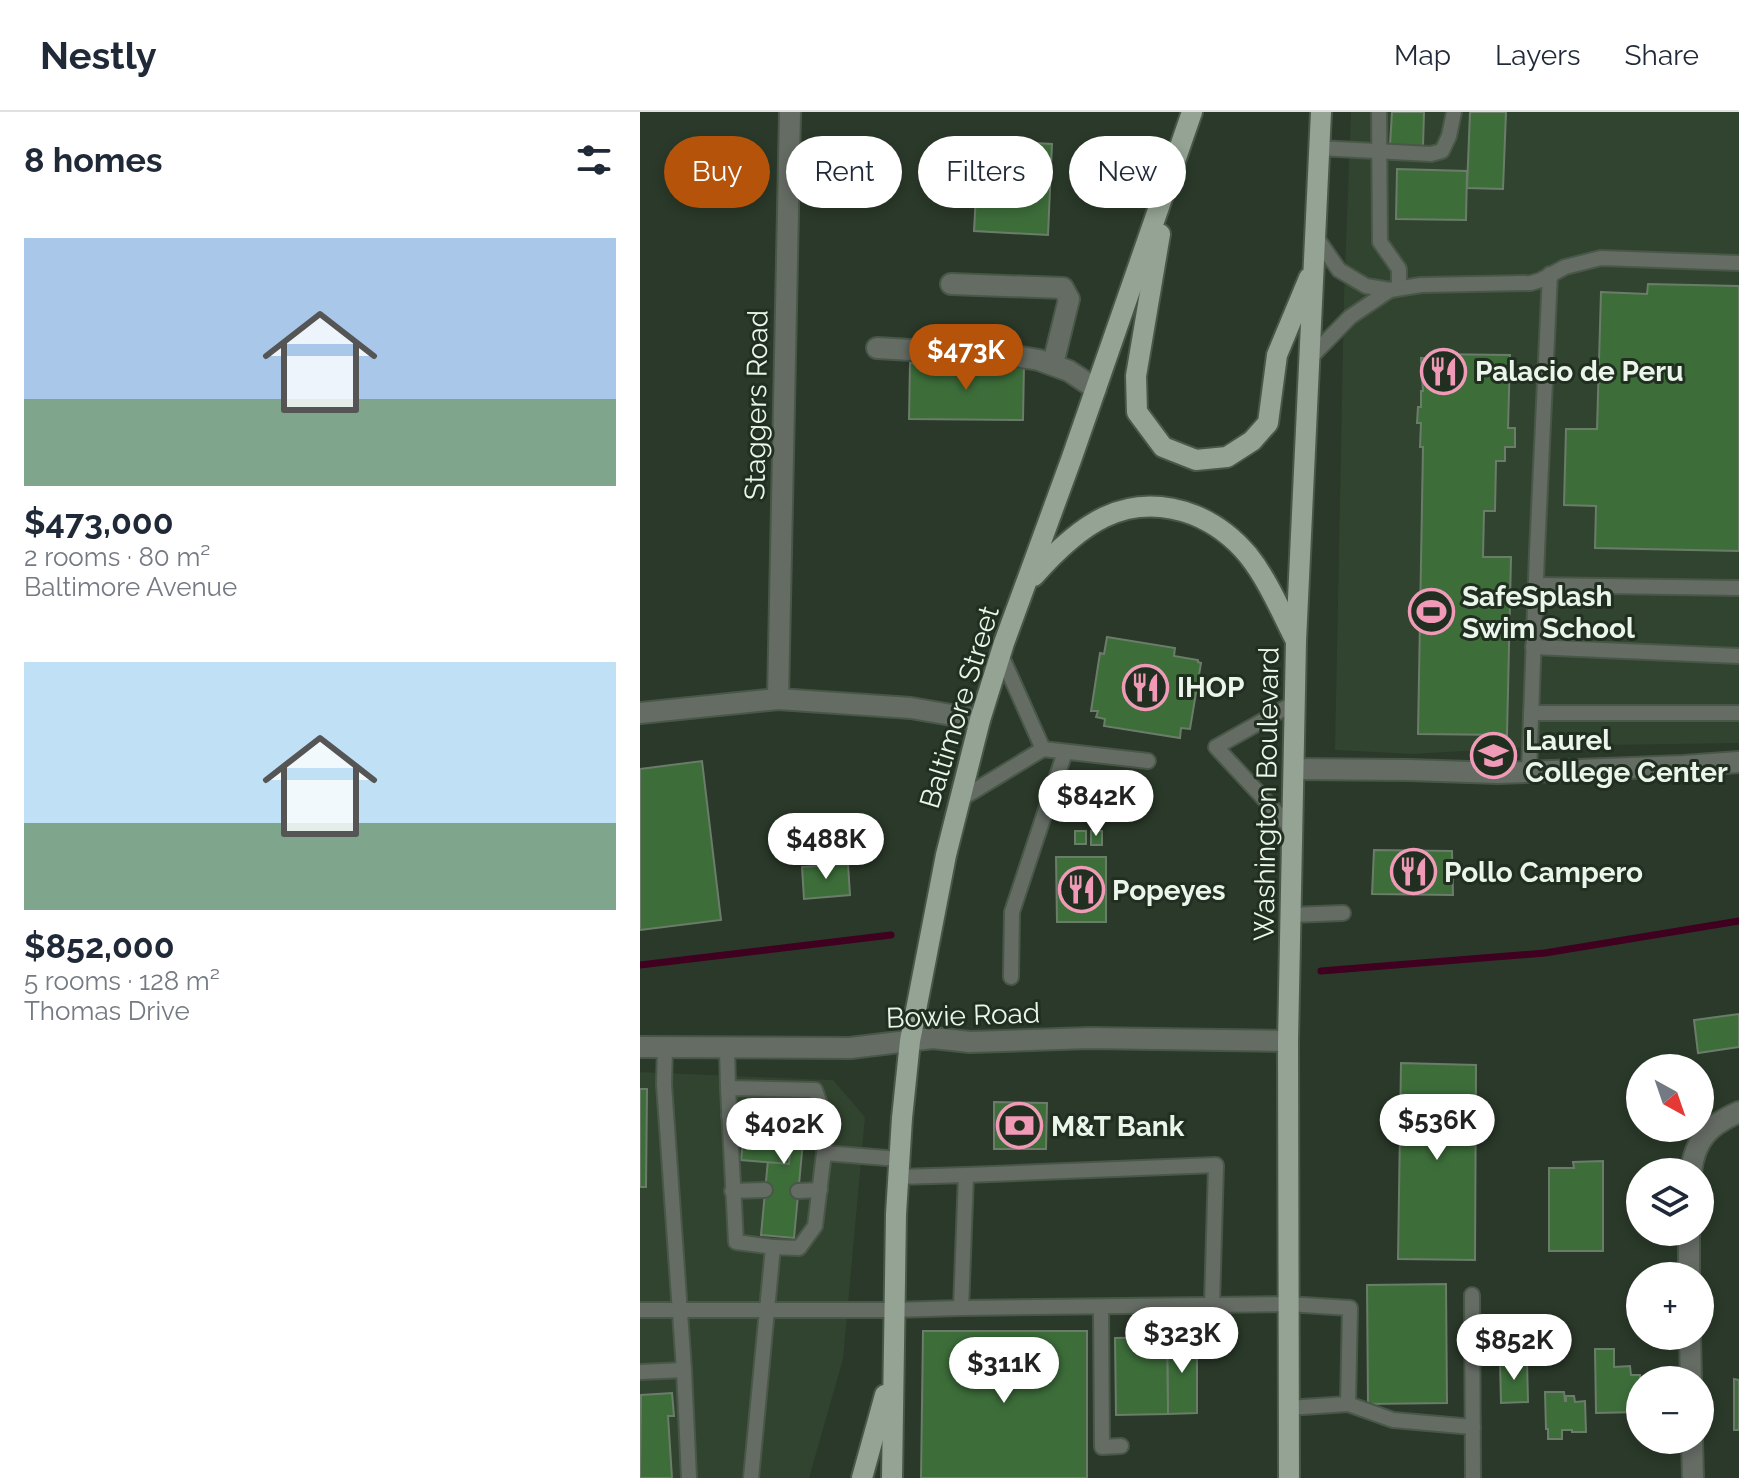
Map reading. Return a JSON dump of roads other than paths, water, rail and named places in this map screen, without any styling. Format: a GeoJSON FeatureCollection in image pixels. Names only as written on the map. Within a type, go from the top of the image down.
{"type":"FeatureCollection","features":[{"type":"Feature","properties":{"kind":"main road","name":"Washington Boulevard"},"geometry":{"type":"LineString","coordinates":[[1289,1478],[1288,1041],[1296,641],[1321,112]]}},
{"type":"Feature","properties":{"kind":"main road"},"geometry":{"type":"LineString","coordinates":[[1183,136],[1190,113]]}},
{"type":"Feature","properties":{"kind":"main road","name":"Baltimore Street"},"geometry":{"type":"LineString","coordinates":[[893,1368],[898,1168],[910,1041],[936,901],[959,800],[1001,655],[1159,208]]}},
{"type":"Feature","properties":{"kind":"main road"},"geometry":{"type":"LineString","coordinates":[[1164,208],[1136,376],[1137,412],[1163,447],[1196,460],[1227,457],[1252,441],[1268,423],[1277,355],[1315,264]]}},
{"type":"Feature","properties":{"kind":"main road"},"geometry":{"type":"LineString","coordinates":[[1025,586],[1072,537],[1103,519],[1123,509],[1139,506],[1178,509],[1207,520],[1233,539],[1262,574],[1296,641]]}},
{"type":"Feature","properties":{"kind":"main road"},"geometry":{"type":"LineString","coordinates":[[862,1478],[893,1368]]}},
{"type":"Feature","properties":{"kind":"main road"},"geometry":{"type":"LineString","coordinates":[[892,1478],[893,1368]]}},
{"type":"Feature","properties":{"kind":"street","name":"Staggers Road"},"geometry":{"type":"LineString","coordinates":[[778,699],[790,112]]}},
{"type":"Feature","properties":{"kind":"street"},"geometry":{"type":"LineString","coordinates":[[951,284],[1063,288],[1069,299],[1053,364]]}},
{"type":"Feature","properties":{"kind":"street"},"geometry":{"type":"LineString","coordinates":[[877,348],[1015,356],[1053,364],[1096,389]]}},
{"type":"Feature","properties":{"kind":"street"},"geometry":{"type":"LineString","coordinates":[[640,713],[778,699],[896,706],[980,720]]}},
{"type":"Feature","properties":{"kind":"street"},"geometry":{"type":"LineString","coordinates":[[1294,769],[1498,773],[1739,762]]}},
{"type":"Feature","properties":{"kind":"street","name":"Bowie Road"},"geometry":{"type":"LineString","coordinates":[[640,1047],[850,1048],[933,1038],[970,1042],[1090,1038],[1288,1041]]}},
{"type":"Feature","properties":{"kind":"street"},"geometry":{"type":"LineString","coordinates":[[1694,1158],[1702,1138],[1721,1120],[1739,1112]]}},
{"type":"Feature","properties":{"kind":"street"},"geometry":{"type":"LineString","coordinates":[[1692,1454],[1693,1478]]}},
{"type":"Feature","properties":{"kind":"lane"},"geometry":{"type":"LineString","coordinates":[[1311,357],[1350,317],[1395,288],[1399,269],[1380,242],[1379,112]]}},
{"type":"Feature","properties":{"kind":"lane"},"geometry":{"type":"LineString","coordinates":[[1319,148],[1431,154],[1442,151],[1454,112]]}},
{"type":"Feature","properties":{"kind":"lane"},"geometry":{"type":"LineString","coordinates":[[1316,237],[1339,270],[1366,286],[1395,288],[1521,284],[1541,280],[1565,267],[1601,258],[1739,263]]}},
{"type":"Feature","properties":{"kind":"lane"},"geometry":{"type":"LineString","coordinates":[[1529,772],[1550,274]]}},
{"type":"Feature","properties":{"kind":"lane"},"geometry":{"type":"LineString","coordinates":[[1536,585],[1739,588]]}},
{"type":"Feature","properties":{"kind":"lane"},"geometry":{"type":"LineString","coordinates":[[1533,647],[1739,656]]}},
{"type":"Feature","properties":{"kind":"lane"},"geometry":{"type":"LineString","coordinates":[[1001,655],[1043,749]]}},
{"type":"Feature","properties":{"kind":"lane"},"geometry":{"type":"LineString","coordinates":[[1293,830],[1216,747],[1296,702]]}},
{"type":"Feature","properties":{"kind":"lane"},"geometry":{"type":"LineString","coordinates":[[1531,713],[1739,713]]}},
{"type":"Feature","properties":{"kind":"lane"},"geometry":{"type":"LineString","coordinates":[[959,800],[1043,749],[1148,761]]}},
{"type":"Feature","properties":{"kind":"lane"},"geometry":{"type":"LineString","coordinates":[[1011,977],[1012,912],[1065,752]]}},
{"type":"Feature","properties":{"kind":"lane"},"geometry":{"type":"LineString","coordinates":[[1291,915],[1343,913]]}},
{"type":"Feature","properties":{"kind":"lane"},"geometry":{"type":"LineString","coordinates":[[665,1047],[664,1084],[689,1478]]}},
{"type":"Feature","properties":{"kind":"lane"},"geometry":{"type":"LineString","coordinates":[[727,1047],[728,1088],[732,1191],[736,1242],[799,1248],[815,1226],[824,1153],[826,1121],[815,1090],[728,1088]]}},
{"type":"Feature","properties":{"kind":"lane"},"geometry":{"type":"LineString","coordinates":[[729,1116],[772,1119]]}},
{"type":"Feature","properties":{"kind":"lane"},"geometry":{"type":"LineString","coordinates":[[805,1121],[826,1121]]}},
{"type":"Feature","properties":{"kind":"lane"},"geometry":{"type":"LineString","coordinates":[[824,1153],[898,1168],[966,1175],[1216,1165],[1212,1305]]}},
{"type":"Feature","properties":{"kind":"lane"},"geometry":{"type":"LineString","coordinates":[[961,1308],[966,1175]]}},
{"type":"Feature","properties":{"kind":"lane"},"geometry":{"type":"LineString","coordinates":[[732,1191],[765,1190]]}},
{"type":"Feature","properties":{"kind":"lane"},"geometry":{"type":"LineString","coordinates":[[798,1191],[820,1190]]}},
{"type":"Feature","properties":{"kind":"lane"},"geometry":{"type":"LineString","coordinates":[[751,1478],[773,1247]]}},
{"type":"Feature","properties":{"kind":"lane"},"geometry":{"type":"LineString","coordinates":[[1472,1295],[1473,1478]]}},
{"type":"Feature","properties":{"kind":"lane"},"geometry":{"type":"LineString","coordinates":[[640,1310],[1288,1304],[1350,1308],[1348,1404]]}},
{"type":"Feature","properties":{"kind":"lane"},"geometry":{"type":"LineString","coordinates":[[1101,1307],[1102,1447],[1121,1446]]}},
{"type":"Feature","properties":{"kind":"lane"},"geometry":{"type":"LineString","coordinates":[[640,1372],[684,1370]]}},
{"type":"Feature","properties":{"kind":"lane"},"geometry":{"type":"LineString","coordinates":[[1288,1408],[1348,1404],[1393,1420],[1473,1427]]}},
{"type":"Feature","properties":{"kind":"waterway"},"geometry":{"type":"LineString","coordinates":[[1321,971],[1545,953],[1739,921]]}},
{"type":"Feature","properties":{"kind":"waterway"},"geometry":{"type":"LineString","coordinates":[[640,965],[891,935]]}},
{"type":"Feature","properties":{"kind":"place","name":"Palacio de Peru"},"geometry":{"type":"Point","coordinates":[1444,371]}},
{"type":"Feature","properties":{"kind":"place","name":"SafeSplash Swim School"},"geometry":{"type":"Point","coordinates":[1431,612]}},
{"type":"Feature","properties":{"kind":"place","name":"IHOP"},"geometry":{"type":"Point","coordinates":[1146,687]}},
{"type":"Feature","properties":{"kind":"place","name":"Laurel College Center"},"geometry":{"type":"Point","coordinates":[1494,756]}},
{"type":"Feature","properties":{"kind":"place","name":"Pollo Campero"},"geometry":{"type":"Point","coordinates":[1413,872]}},
{"type":"Feature","properties":{"kind":"place","name":"Popeyes"},"geometry":{"type":"Point","coordinates":[1081,890]}},
{"type":"Feature","properties":{"kind":"place","name":"M&T Bank"},"geometry":{"type":"Point","coordinates":[1020,1126]}}]}
